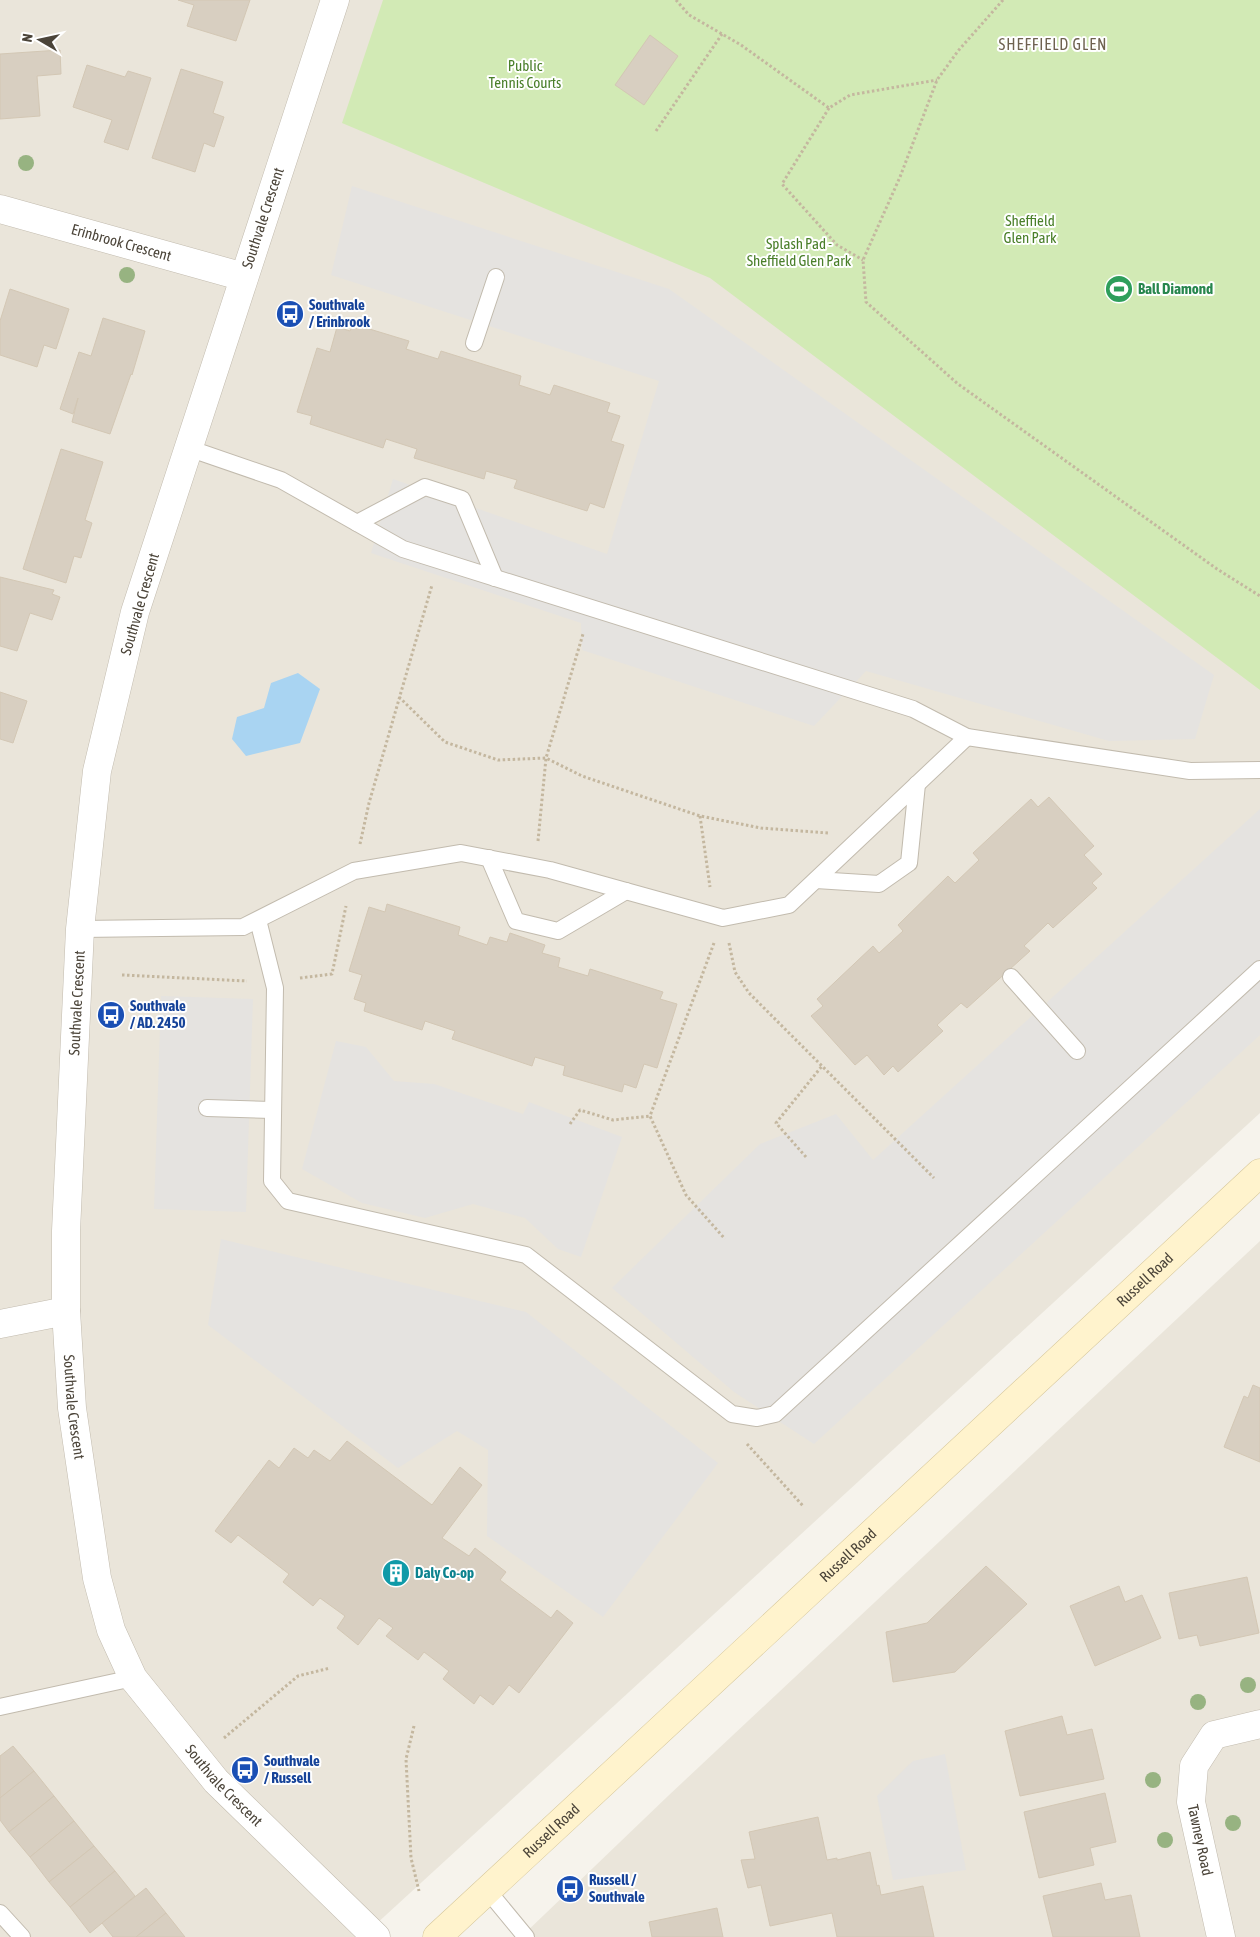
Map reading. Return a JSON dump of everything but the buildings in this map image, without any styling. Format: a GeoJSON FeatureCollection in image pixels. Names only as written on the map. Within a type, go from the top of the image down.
{"type":"FeatureCollection","features":[{"type":"Feature","properties":{"kind":"main road","name":"Russell Road"},"geometry":{"type":"LineString","coordinates":[[437,1937],[1260,1173]]}},
{"type":"Feature","properties":{"kind":"street","name":"Southvale Crescent"},"geometry":{"type":"LineString","coordinates":[[335,0],[135,612],[98,771],[80,929],[66,1231],[66,1311],[72,1408],[97,1578],[111,1630],[133,1678],[216,1781],[376,1937]]}},
{"type":"Feature","properties":{"kind":"street","name":"Erinbrook Crescent"},"geometry":{"type":"LineString","coordinates":[[0,210],[244,277]]}},
{"type":"Feature","properties":{"kind":"street"},"geometry":{"type":"LineString","coordinates":[[0,1324],[66,1311]]}},
{"type":"Feature","properties":{"kind":"street","name":"Tawney Road"},"geometry":{"type":"LineString","coordinates":[[1221,1937],[1191,1802],[1194,1766],[1214,1735],[1260,1724]]}},
{"type":"Feature","properties":{"kind":"lane"},"geometry":{"type":"LineString","coordinates":[[474,343],[496,277]]}},
{"type":"Feature","properties":{"kind":"lane"},"geometry":{"type":"LineString","coordinates":[[188,448],[281,480],[403,549],[913,709],[968,736],[1190,770],[1260,770]]}},
{"type":"Feature","properties":{"kind":"lane"},"geometry":{"type":"LineString","coordinates":[[357,523],[425,487],[462,499],[495,578]]}},
{"type":"Feature","properties":{"kind":"lane"},"geometry":{"type":"LineString","coordinates":[[80,929],[243,927],[354,871],[461,853],[536,867],[718,916],[789,905],[968,736]]}},
{"type":"Feature","properties":{"kind":"lane"},"geometry":{"type":"LineString","coordinates":[[816,880],[879,884],[910,862],[917,784]]}},
{"type":"Feature","properties":{"kind":"lane"},"geometry":{"type":"LineString","coordinates":[[489,858],[516,921],[558,931],[626,891]]}},
{"type":"Feature","properties":{"kind":"lane"},"geometry":{"type":"LineString","coordinates":[[258,920],[275,988],[272,1180],[288,1201],[526,1255],[732,1414],[757,1418],[774,1414],[1260,969]]}},
{"type":"Feature","properties":{"kind":"lane"},"geometry":{"type":"LineString","coordinates":[[1011,977],[1077,1051]]}},
{"type":"Feature","properties":{"kind":"lane"},"geometry":{"type":"LineString","coordinates":[[208,1108],[272,1110]]}},
{"type":"Feature","properties":{"kind":"lane"},"geometry":{"type":"LineString","coordinates":[[0,1707],[133,1678]]}},
{"type":"Feature","properties":{"kind":"lane"},"geometry":{"type":"LineString","coordinates":[[488,1891],[526,1937]]}},
{"type":"Feature","properties":{"kind":"lane"},"geometry":{"type":"LineString","coordinates":[[0,1913],[22,1937]]}},
{"type":"Feature","properties":{"kind":"path"},"geometry":{"type":"LineString","coordinates":[[676,0],[689,15],[722,34],[829,108]]}},
{"type":"Feature","properties":{"kind":"path"},"geometry":{"type":"LineString","coordinates":[[1003,0],[958,51],[937,80],[900,178],[863,260],[866,302],[958,384],[1217,569],[1260,596]]}},
{"type":"Feature","properties":{"kind":"path"},"geometry":{"type":"LineString","coordinates":[[656,131],[722,34]]}},
{"type":"Feature","properties":{"kind":"path"},"geometry":{"type":"LineString","coordinates":[[863,260],[837,245],[782,184],[829,108],[850,96],[937,80]]}},
{"type":"Feature","properties":{"kind":"path"},"geometry":{"type":"LineString","coordinates":[[354,871],[369,803],[439,560]]}},
{"type":"Feature","properties":{"kind":"path"},"geometry":{"type":"LineString","coordinates":[[536,867],[546,758],[591,608]]}},
{"type":"Feature","properties":{"kind":"path"},"geometry":{"type":"LineString","coordinates":[[399,697],[445,742],[498,760],[546,758],[582,776],[700,816],[760,828],[821,831],[857,841]]}},
{"type":"Feature","properties":{"kind":"path"},"geometry":{"type":"LineString","coordinates":[[700,816],[718,916],[735,972],[749,993],[934,1178]]}},
{"type":"Feature","properties":{"kind":"path"},"geometry":{"type":"LineString","coordinates":[[718,916],[650,1116],[686,1195],[724,1239]]}},
{"type":"Feature","properties":{"kind":"path"},"geometry":{"type":"LineString","coordinates":[[806,1157],[776,1123],[822,1066]]}},
{"type":"Feature","properties":{"kind":"path"},"geometry":{"type":"LineString","coordinates":[[570,1124],[580,1110],[613,1120],[650,1116]]}},
{"type":"Feature","properties":{"kind":"path"},"geometry":{"type":"LineString","coordinates":[[732,1414],[747,1444],[804,1507]]}},
{"type":"Feature","properties":{"kind":"path"},"geometry":{"type":"LineString","coordinates":[[224,1739],[298,1676],[330,1668]]}},
{"type":"Feature","properties":{"kind":"path"},"geometry":{"type":"LineString","coordinates":[[414,1726],[406,1759],[411,1858],[419,1891]]}},
{"type":"Feature","properties":{"kind":"shaded area"},"geometry":{"type":"Polygon","coordinates":[[[0,0],[1260,0],[1260,1113],[362,1937],[0,1937],[0,0]]]}},
{"type":"Feature","properties":{"kind":"shaded area"},"geometry":{"type":"Polygon","coordinates":[[[352,186],[669,289],[1214,675],[1195,739],[1109,741],[866,671],[814,726],[582,650],[581,623],[371,553],[393,479],[607,554],[659,381],[331,275],[352,186]]]}},
{"type":"Feature","properties":{"kind":"shaded area"},"geometry":{"type":"Polygon","coordinates":[[[1260,809],[1260,1035],[814,1444],[734,1392],[612,1288],[760,1144],[836,1114],[873,1160],[1260,809]]]}},
{"type":"Feature","properties":{"kind":"shaded area"},"geometry":{"type":"Polygon","coordinates":[[[161,996],[253,999],[246,1212],[154,1209],[161,996]]]}},
{"type":"Feature","properties":{"kind":"shaded area"},"geometry":{"type":"Polygon","coordinates":[[[336,1041],[366,1047],[394,1081],[434,1084],[523,1114],[529,1102],[622,1137],[581,1257],[558,1249],[525,1218],[473,1204],[425,1218],[362,1203],[302,1169],[336,1041]]]}},
{"type":"Feature","properties":{"kind":"shaded area"},"geometry":{"type":"Polygon","coordinates":[[[221,1239],[526,1312],[718,1463],[603,1617],[487,1536],[488,1450],[457,1431],[398,1468],[208,1325],[221,1239]]]}},
{"type":"Feature","properties":{"kind":"shaded area"},"geometry":{"type":"Polygon","coordinates":[[[1260,1241],[1260,1937],[521,1937],[668,1796],[1260,1241]]]}},
{"type":"Feature","properties":{"kind":"shaded area"},"geometry":{"type":"Polygon","coordinates":[[[945,1754],[966,1870],[893,1880],[877,1796],[913,1761],[945,1754]]]}},
{"type":"Feature","properties":{"kind":"green space","name":"Sheffield Glen Park"},"geometry":{"type":"Polygon","coordinates":[[[383,0],[1260,0],[1260,690],[710,278],[342,123],[383,0]]]}},
{"type":"Feature","properties":{"kind":"water"},"geometry":{"type":"Polygon","coordinates":[[[298,673],[320,689],[300,743],[246,756],[232,739],[237,717],[264,708],[271,683],[298,673]]]}},
{"type":"Feature","properties":{"kind":"place","name":"Ball Diamond"},"geometry":{"type":"Point","coordinates":[1119,289]}},
{"type":"Feature","properties":{"kind":"place","name":"Southvale / Erinbrook"},"geometry":{"type":"Point","coordinates":[290,314]}},
{"type":"Feature","properties":{"kind":"place","name":"Southvale / AD. 2450"},"geometry":{"type":"Point","coordinates":[111,1015]}},
{"type":"Feature","properties":{"kind":"place","name":"Daly Co-op"},"geometry":{"type":"Point","coordinates":[396,1573]}},
{"type":"Feature","properties":{"kind":"place","name":"Southvale / Russell"},"geometry":{"type":"Point","coordinates":[245,1770]}},
{"type":"Feature","properties":{"kind":"place","name":"Russell / Southvale"},"geometry":{"type":"Point","coordinates":[570,1889]}},
{"type":"Feature","properties":{"kind":"district","name":"SHEFFIELD GLEN"},"geometry":{"type":"Point","coordinates":[1053,44]}},
{"type":"Feature","properties":{"kind":"park label","name":"Public Tennis Courts"},"geometry":{"type":"Point","coordinates":[525,74]}},
{"type":"Feature","properties":{"kind":"park label","name":"Splash Pad - Sheffield Glen Park"},"geometry":{"type":"Point","coordinates":[799,252]}}]}
